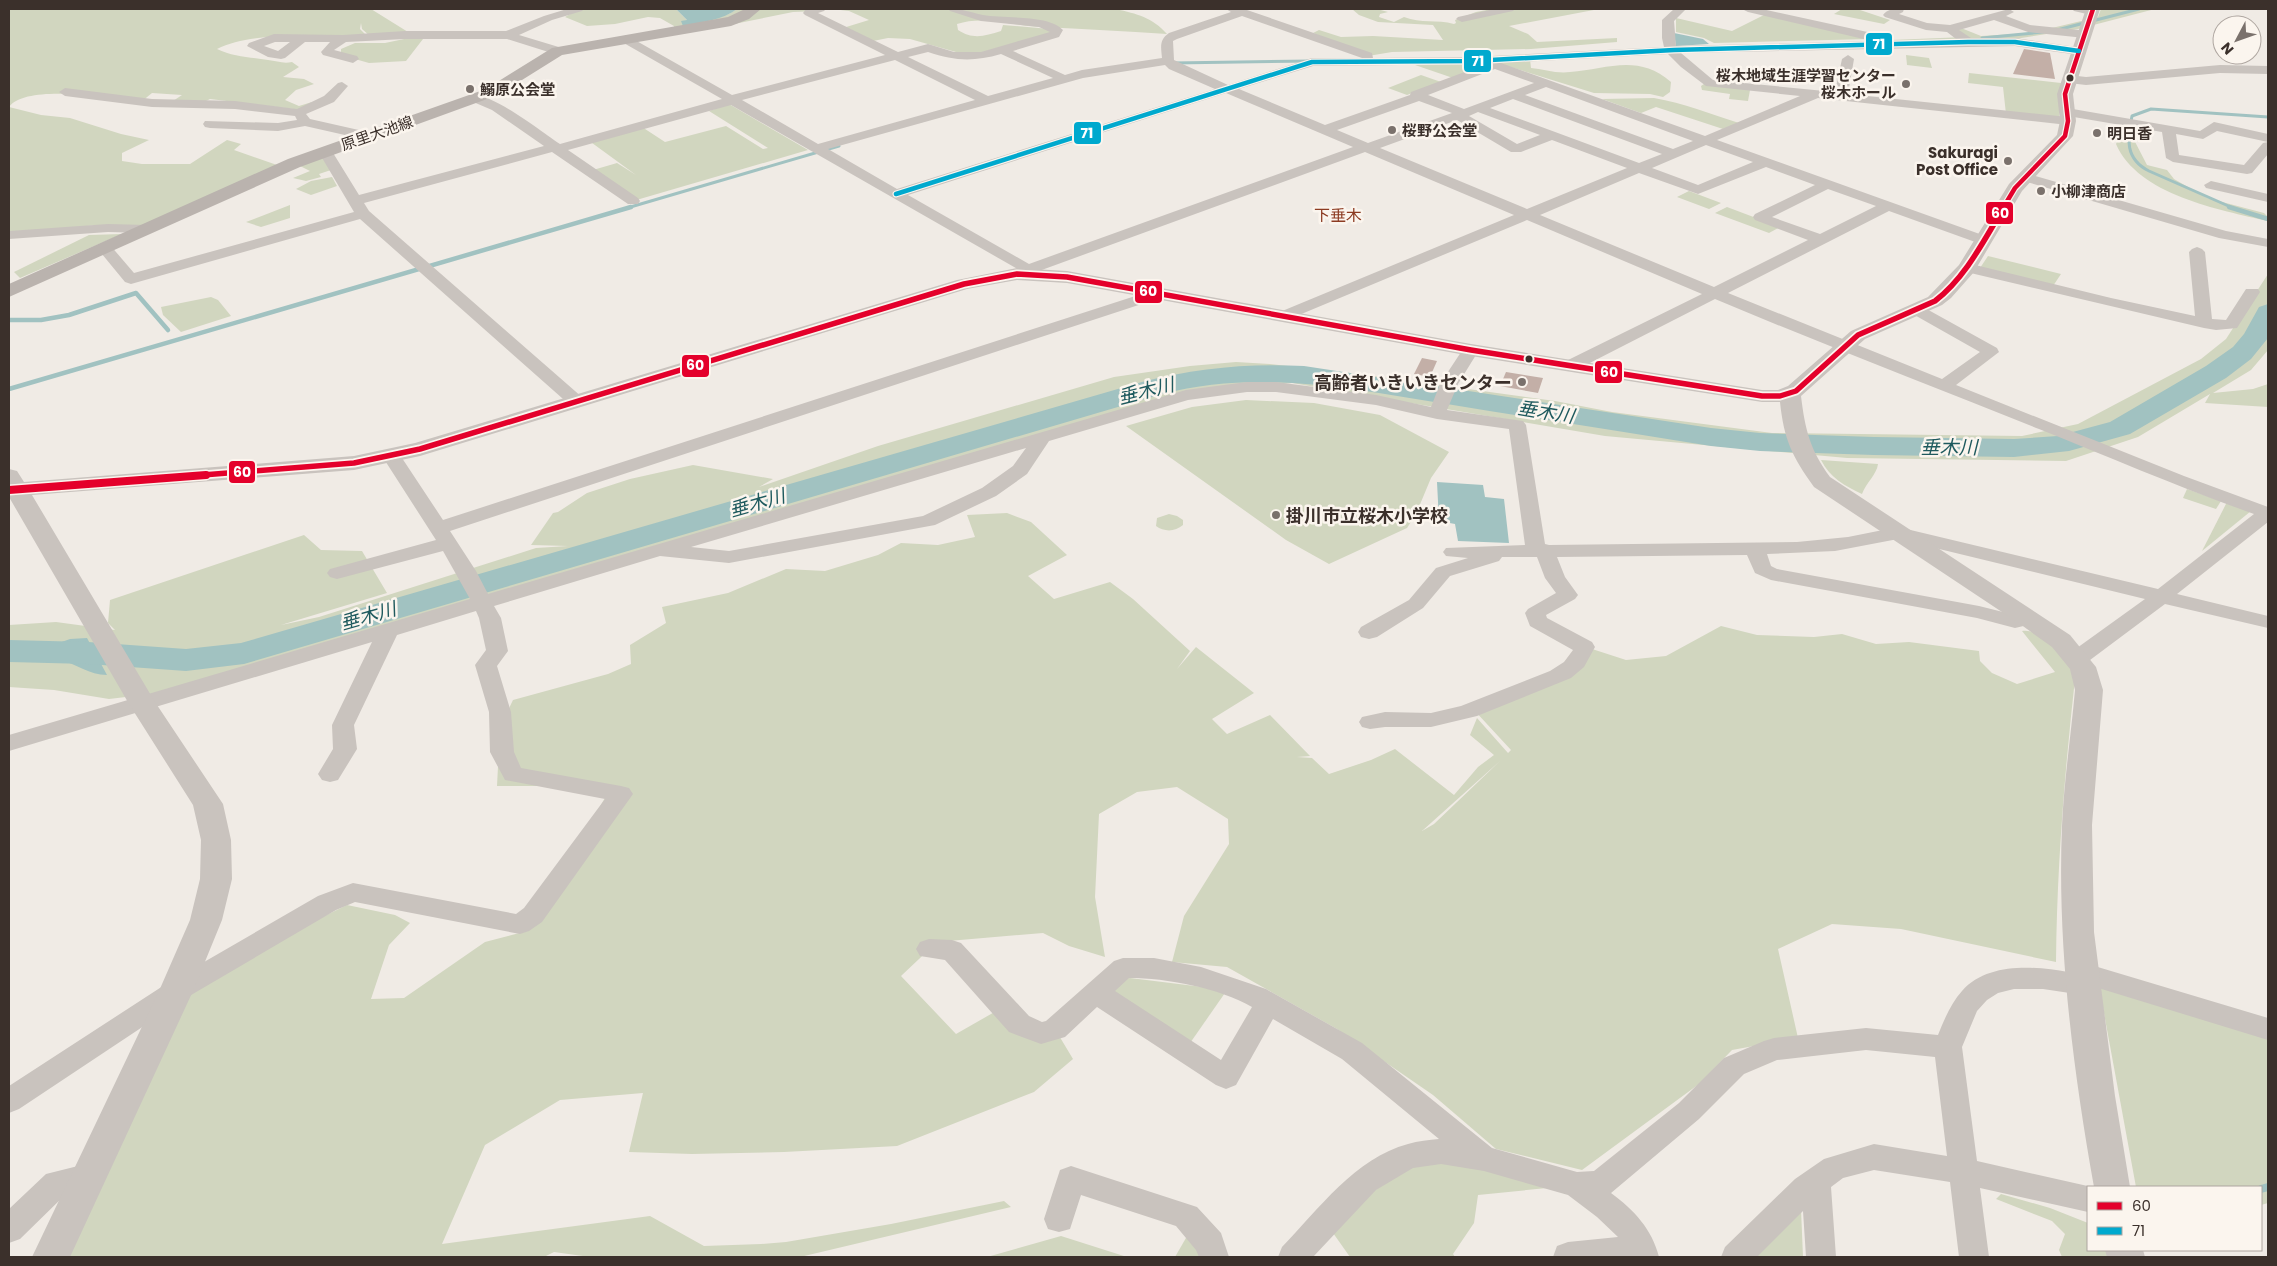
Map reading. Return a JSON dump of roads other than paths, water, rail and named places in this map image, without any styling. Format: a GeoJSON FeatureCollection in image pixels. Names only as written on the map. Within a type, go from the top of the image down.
{"type":"FeatureCollection","features":[{"type":"Feature","properties":{"kind":"main road","name":"原里大池線"},"geometry":{"type":"LineString","coordinates":[[9,291],[325,151],[476,98],[513,80],[558,51],[730,20],[744,16],[754,9]]}},
{"type":"Feature","properties":{"kind":"street"},"geometry":{"type":"LineString","coordinates":[[508,34],[548,18],[578,9]]}},
{"type":"Feature","properties":{"kind":"street"},"geometry":{"type":"LineString","coordinates":[[820,9],[810,11],[809,14],[985,100]]}},
{"type":"Feature","properties":{"kind":"street"},"geometry":{"type":"LineString","coordinates":[[355,201],[896,55],[928,48],[964,57],[981,56],[1046,38],[1055,34],[1057,30],[1041,24],[982,18],[954,9]]}},
{"type":"Feature","properties":{"kind":"street"},"geometry":{"type":"LineString","coordinates":[[1462,19],[1508,9]]}},
{"type":"Feature","properties":{"kind":"street"},"geometry":{"type":"LineString","coordinates":[[1680,9],[1668,20],[1668,42],[1680,60],[1693,72],[1710,83],[1841,97],[2122,122],[2203,136],[2214,126],[2268,138]]}},
{"type":"Feature","properties":{"kind":"street"},"geometry":{"type":"LineString","coordinates":[[1748,9],[1899,44]]}},
{"type":"Feature","properties":{"kind":"street"},"geometry":{"type":"LineString","coordinates":[[1898,9],[1888,15],[1962,37],[2015,42],[2086,22]]}},
{"type":"Feature","properties":{"kind":"street"},"geometry":{"type":"LineString","coordinates":[[896,194],[1312,62],[1483,60],[1672,48],[1899,44],[1962,37],[1994,16],[2018,9]]}},
{"type":"Feature","properties":{"kind":"street"},"geometry":{"type":"LineString","coordinates":[[1368,56],[1237,11],[1172,36],[1167,40],[1168,61],[1173,66],[1713,294],[2177,480],[2268,513]]}},
{"type":"Feature","properties":{"kind":"street"},"geometry":{"type":"LineString","coordinates":[[1994,16],[2038,29],[2058,31],[2086,22]]}},
{"type":"Feature","properties":{"kind":"street"},"geometry":{"type":"LineString","coordinates":[[626,39],[1031,272],[1471,350],[1762,396],[1790,394],[1808,381],[1843,347],[1870,329],[1917,310],[1944,294],[1967,268],[2015,188],[2065,136],[2067,117],[2065,94],[2086,22]]}},
{"type":"Feature","properties":{"kind":"street"},"geometry":{"type":"LineString","coordinates":[[301,39],[508,34],[558,51]]}},
{"type":"Feature","properties":{"kind":"street"},"geometry":{"type":"LineString","coordinates":[[343,39],[326,52],[353,59]]}},
{"type":"Feature","properties":{"kind":"street"},"geometry":{"type":"LineString","coordinates":[[1002,50],[1062,78]]}},
{"type":"Feature","properties":{"kind":"street"},"geometry":{"type":"LineString","coordinates":[[1841,97],[1848,59]]}},
{"type":"Feature","properties":{"kind":"street"},"geometry":{"type":"LineString","coordinates":[[1483,60],[1983,240]]}},
{"type":"Feature","properties":{"kind":"street"},"geometry":{"type":"LineString","coordinates":[[822,151],[1062,78],[1118,67],[1168,61]]}},
{"type":"Feature","properties":{"kind":"street"},"geometry":{"type":"LineString","coordinates":[[1496,65],[1416,94],[1461,114],[1516,149],[1553,135]]}},
{"type":"Feature","properties":{"kind":"street"},"geometry":{"type":"LineString","coordinates":[[2069,79],[2086,81],[2220,69],[2268,70]]}},
{"type":"Feature","properties":{"kind":"street"},"geometry":{"type":"LineString","coordinates":[[51,1257],[176,991],[206,920],[216,879],[216,840],[208,804],[143,702],[12,485],[354,462],[391,456],[577,402],[964,284],[998,276],[1031,272],[1546,83]]}},
{"type":"Feature","properties":{"kind":"street"},"geometry":{"type":"LineString","coordinates":[[210,124],[278,127],[302,117],[329,99],[342,86]]}},
{"type":"Feature","properties":{"kind":"street"},"geometry":{"type":"LineString","coordinates":[[66,92],[152,103],[234,105],[302,117],[367,136]]}},
{"type":"Feature","properties":{"kind":"street"},"geometry":{"type":"LineString","coordinates":[[1281,317],[1708,141],[1817,94]]}},
{"type":"Feature","properties":{"kind":"street"},"geometry":{"type":"LineString","coordinates":[[1513,95],[1675,154]]}},
{"type":"Feature","properties":{"kind":"street"},"geometry":{"type":"LineString","coordinates":[[1324,130],[1420,96]]}},
{"type":"Feature","properties":{"kind":"street"},"geometry":{"type":"LineString","coordinates":[[476,98],[497,107],[633,201]]}},
{"type":"Feature","properties":{"kind":"street"},"geometry":{"type":"LineString","coordinates":[[1479,108],[1698,190],[1765,162]]}},
{"type":"Feature","properties":{"kind":"street"},"geometry":{"type":"LineString","coordinates":[[2170,131],[2173,158],[2247,170],[2268,146]]}},
{"type":"Feature","properties":{"kind":"street"},"geometry":{"type":"LineString","coordinates":[[325,151],[363,214],[577,402]]}},
{"type":"Feature","properties":{"kind":"street"},"geometry":{"type":"LineString","coordinates":[[2025,177],[2224,235],[2268,243]]}},
{"type":"Feature","properties":{"kind":"street"},"geometry":{"type":"LineString","coordinates":[[1822,240],[1760,216],[1828,184]]}},
{"type":"Feature","properties":{"kind":"street"},"geometry":{"type":"LineString","coordinates":[[2211,185],[2268,198]]}},
{"type":"Feature","properties":{"kind":"street"},"geometry":{"type":"LineString","coordinates":[[1570,366],[1888,206]]}},
{"type":"Feature","properties":{"kind":"street"},"geometry":{"type":"LineString","coordinates":[[105,248],[131,279],[363,214]]}},
{"type":"Feature","properties":{"kind":"street"},"geometry":{"type":"LineString","coordinates":[[9,234],[108,228],[147,229]]}},
{"type":"Feature","properties":{"kind":"street"},"geometry":{"type":"LineString","coordinates":[[2197,252],[2204,323]]}},
{"type":"Feature","properties":{"kind":"street"},"geometry":{"type":"LineString","coordinates":[[1967,268],[2111,303],[2216,325],[2231,324],[2252,292]]}},
{"type":"Feature","properties":{"kind":"street"},"geometry":{"type":"LineString","coordinates":[[337,573],[1157,294]]}},
{"type":"Feature","properties":{"kind":"street"},"geometry":{"type":"LineString","coordinates":[[1917,310],[1991,352],[1944,386]]}},
{"type":"Feature","properties":{"kind":"street"},"geometry":{"type":"LineString","coordinates":[[1438,410],[1449,384],[1471,350]]}},
{"type":"Feature","properties":{"kind":"street"},"geometry":{"type":"LineString","coordinates":[[9,743],[143,702],[387,633],[480,600],[660,550],[1186,395],[1247,387],[1276,387],[1376,400],[1517,425],[1541,551],[1555,578],[1568,595],[1535,613],[1537,621],[1584,647],[1582,654],[1571,668],[1474,710],[1432,720],[1410,721],[1384,718],[1370,722]]}},
{"type":"Feature","properties":{"kind":"street"},"geometry":{"type":"LineString","coordinates":[[1790,394],[1794,430],[1805,458],[1816,476],[1829,487],[2061,641],[2078,658],[2083,667],[2089,690],[2077,825],[2078,932],[2097,1096],[2112,1186]]}},
{"type":"Feature","properties":{"kind":"street"},"geometry":{"type":"LineString","coordinates":[[660,550],[729,557],[928,521],[989,492],[1020,470],[1043,437]]}},
{"type":"Feature","properties":{"kind":"street"},"geometry":{"type":"LineString","coordinates":[[9,1101],[176,991],[327,903],[353,892],[520,924],[533,915],[621,794],[513,774],[502,752],[500,712],[486,665],[498,651],[490,618],[466,572],[391,456]]}},
{"type":"Feature","properties":{"kind":"street"},"geometry":{"type":"LineString","coordinates":[[2078,658],[2162,596],[2268,513]]}},
{"type":"Feature","properties":{"kind":"street"},"geometry":{"type":"LineString","coordinates":[[1453,552],[1755,549],[1832,546],[1874,540],[1898,533],[2268,622]]}},
{"type":"Feature","properties":{"kind":"street"},"geometry":{"type":"LineString","coordinates":[[1755,549],[1762,569],[1771,574],[1970,610],[2015,622],[2028,618]]}},
{"type":"Feature","properties":{"kind":"street"},"geometry":{"type":"LineString","coordinates":[[1369,632],[1416,604],[1443,572],[1508,551]]}},
{"type":"Feature","properties":{"kind":"street"},"geometry":{"type":"LineString","coordinates":[[330,774],[345,749],[343,725],[387,633]]}},
{"type":"Feature","properties":{"kind":"street"},"geometry":{"type":"LineString","coordinates":[[929,949],[952,950],[1019,1024],[1041,1033],[1055,1029],[1123,968],[1154,968],[1201,977],[1256,996],[1352,1051],[1484,1158]]}},
{"type":"Feature","properties":{"kind":"street"},"geometry":{"type":"LineString","coordinates":[[1974,1257],[1948,1047],[1953,1032],[1970,1001],[1977,993],[1991,985],[2021,978],[2082,979],[2268,1028]]}},
{"type":"Feature","properties":{"kind":"street"},"geometry":{"type":"LineString","coordinates":[[1096,993],[1226,1077],[1268,1003]]}},
{"type":"Feature","properties":{"kind":"street"},"geometry":{"type":"LineString","coordinates":[[1293,1257],[1365,1181],[1386,1167],[1409,1156],[1441,1151],[1484,1158],[1577,1185],[1600,1184],[1689,1111],[1734,1066],[1774,1049],[1866,1039],[1948,1047]]}},
{"type":"Feature","properties":{"kind":"street"},"geometry":{"type":"LineString","coordinates":[[1736,1257],[1806,1188],[1834,1168],[1874,1157],[1964,1171],[2087,1199]]}},
{"type":"Feature","properties":{"kind":"street"},"geometry":{"type":"LineString","coordinates":[[9,1229],[57,1182],[90,1176]]}},
{"type":"Feature","properties":{"kind":"street"},"geometry":{"type":"LineString","coordinates":[[1059,1219],[1071,1179],[1186,1216],[1210,1243],[1214,1257]]}},
{"type":"Feature","properties":{"kind":"street"},"geometry":{"type":"LineString","coordinates":[[1816,1181],[1821,1257]]}},
{"type":"Feature","properties":{"kind":"street"},"geometry":{"type":"LineString","coordinates":[[1568,1256],[1643,1253],[1631,1227],[1577,1185]]}},
{"type":"Feature","properties":{"kind":"water"},"geometry":{"type":"Polygon","coordinates":[[[676,9],[737,9],[719,18],[683,26],[681,21],[687,20],[676,9]]]}},
{"type":"Feature","properties":{"kind":"water"},"geometry":{"type":"Polygon","coordinates":[[[1674,33],[1703,39],[1709,44],[1676,46],[1674,33]]]}},
{"type":"Feature","properties":{"kind":"water"},"geometry":{"type":"Polygon","coordinates":[[[1437,482],[1483,485],[1485,497],[1504,499],[1509,543],[1458,541],[1455,524],[1439,521],[1437,482]]]}},
{"type":"Feature","properties":{"kind":"water"},"geometry":{"type":"Polygon","coordinates":[[[87,638],[107,675],[94,673],[60,660],[9,658],[9,651],[34,652],[70,639],[87,638]]]}},
{"type":"Feature","properties":{"kind":"waterway"},"geometry":{"type":"LineString","coordinates":[[2057,30],[2139,9]]}},
{"type":"Feature","properties":{"kind":"waterway"},"geometry":{"type":"LineString","coordinates":[[1982,38],[2043,32]]}},
{"type":"Feature","properties":{"kind":"waterway"},"geometry":{"type":"LineString","coordinates":[[1173,63],[1311,61]]}},
{"type":"Feature","properties":{"kind":"waterway"},"geometry":{"type":"LineString","coordinates":[[2233,208],[2141,166],[2136,161],[2130,148],[2129,133],[2132,116],[2151,109],[2268,117]]}},
{"type":"Feature","properties":{"kind":"waterway"},"geometry":{"type":"LineString","coordinates":[[627,208],[839,146]]}},
{"type":"Feature","properties":{"kind":"waterway"},"geometry":{"type":"LineString","coordinates":[[9,389],[631,207]]}},
{"type":"Feature","properties":{"kind":"waterway"},"geometry":{"type":"LineString","coordinates":[[2229,207],[2268,219]]}},
{"type":"Feature","properties":{"kind":"waterway"},"geometry":{"type":"LineString","coordinates":[[9,320],[41,320],[69,315],[136,293],[168,330]]}},
{"type":"Feature","properties":{"kind":"waterway","name":"垂木川"},"geometry":{"type":"LineString","coordinates":[[9,651],[88,653],[186,660],[207,659],[244,653],[1152,388],[1190,379],[1228,374],[1304,374],[1711,437],[1760,442],[2014,448],[2059,445],[2120,428],[2216,372],[2242,353],[2256,337],[2268,312]]}},
{"type":"Feature","properties":{"kind":"waterway"},"geometry":{"type":"LineString","coordinates":[[2262,1189],[2268,1187]]}},
{"type":"Feature","properties":{"kind":"place","name":"桜木地域生涯学習センター 桜木ホール"},"geometry":{"type":"Point","coordinates":[1906,84]}},
{"type":"Feature","properties":{"kind":"place","name":"鰯原公会堂"},"geometry":{"type":"Point","coordinates":[470,89]}},
{"type":"Feature","properties":{"kind":"place","name":"桜野公会堂"},"geometry":{"type":"Point","coordinates":[1392,130]}},
{"type":"Feature","properties":{"kind":"place","name":"明日香"},"geometry":{"type":"Point","coordinates":[2097,133]}},
{"type":"Feature","properties":{"kind":"place","name":"Sakuragi Post Office"},"geometry":{"type":"Point","coordinates":[2008,161]}},
{"type":"Feature","properties":{"kind":"place","name":"小柳津商店"},"geometry":{"type":"Point","coordinates":[2041,191]}},
{"type":"Feature","properties":{"kind":"place","name":"高齢者いきいきセンター"},"geometry":{"type":"Point","coordinates":[1522,382]}},
{"type":"Feature","properties":{"kind":"place","name":"掛川市立桜木小学校"},"geometry":{"type":"Point","coordinates":[1276,515]}},
{"type":"Feature","properties":{"kind":"district","name":"下垂木"},"geometry":{"type":"Point","coordinates":[1338,215]}}]}
